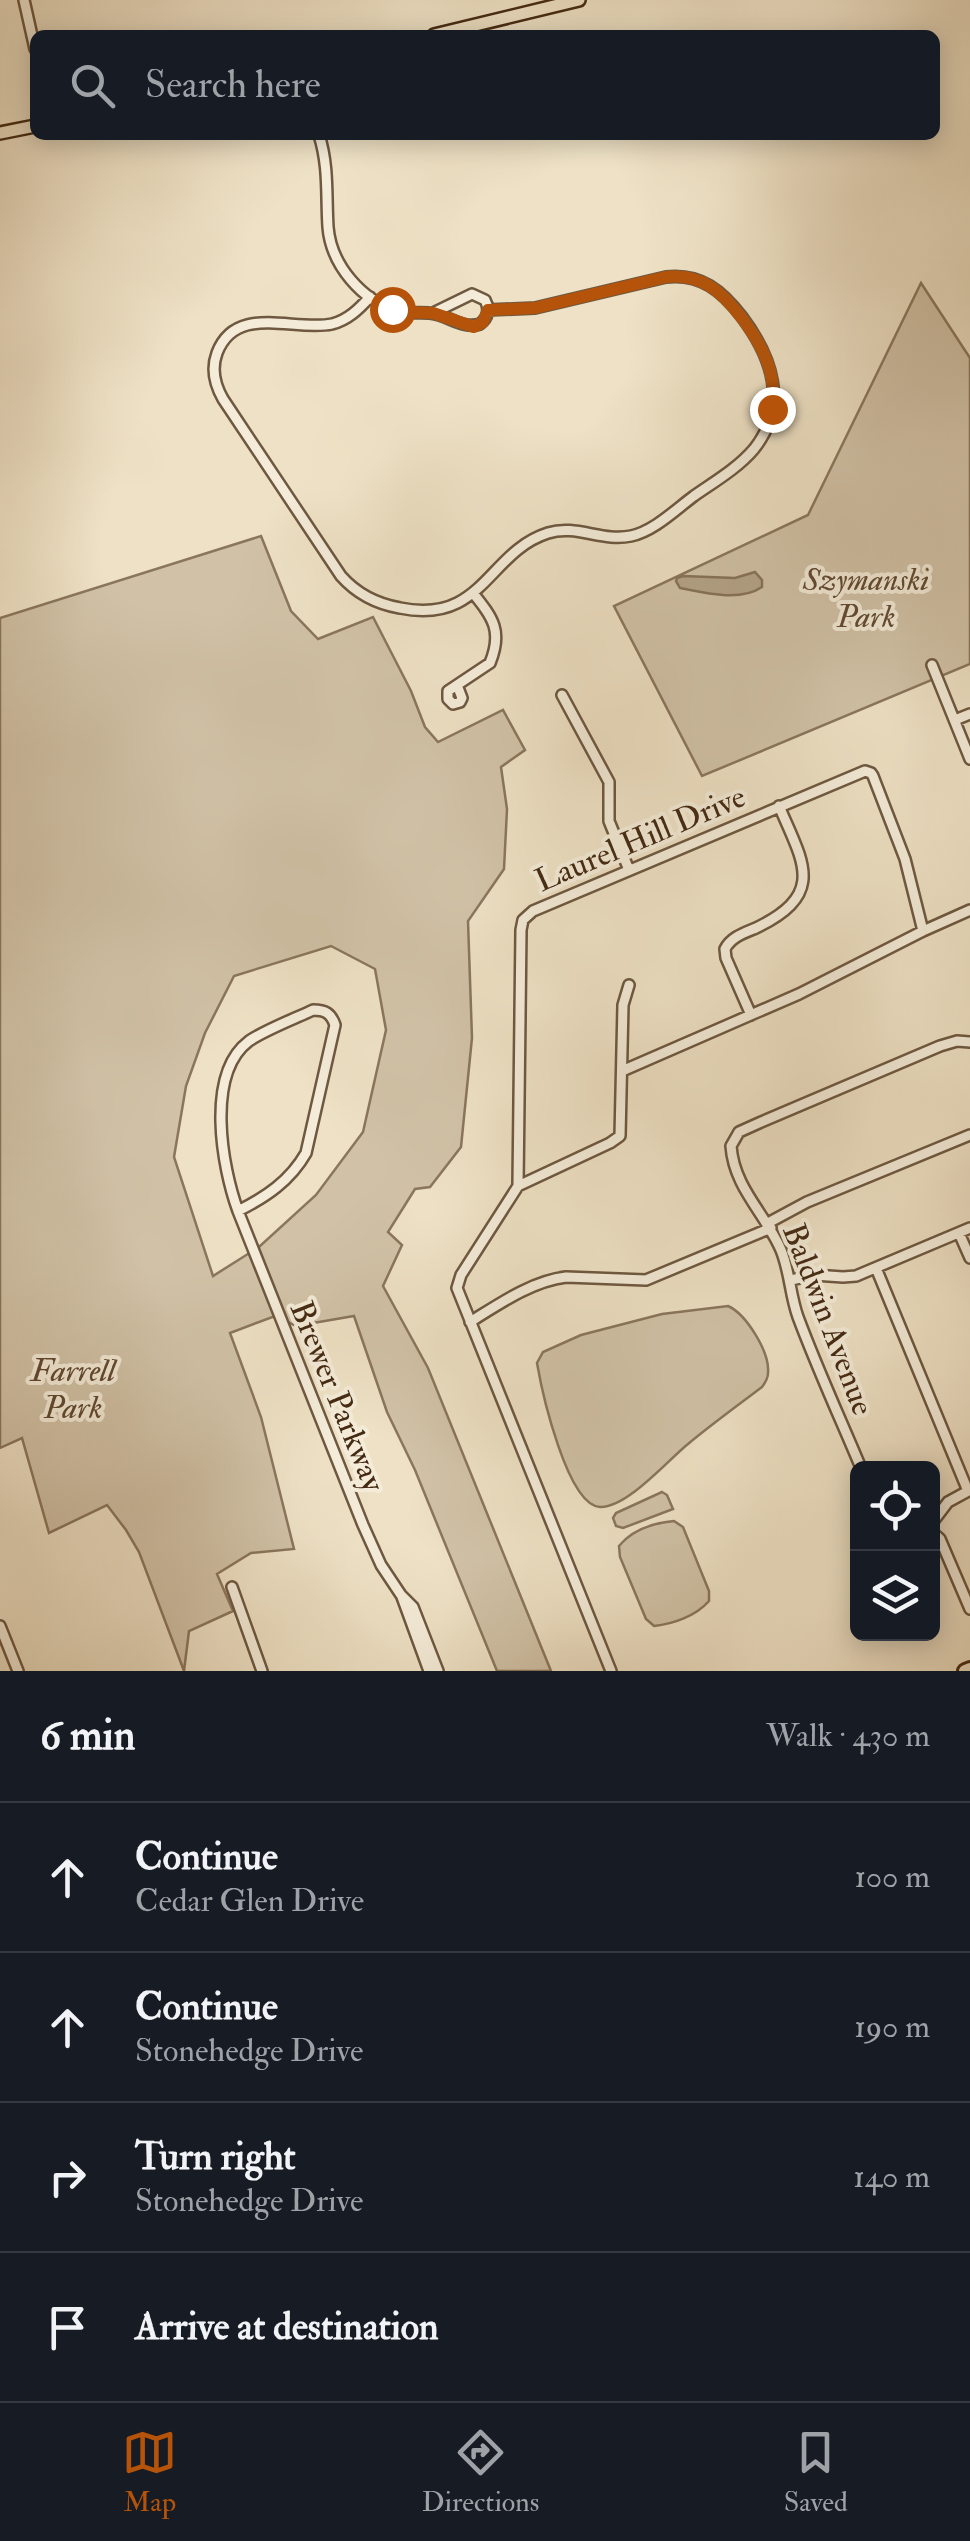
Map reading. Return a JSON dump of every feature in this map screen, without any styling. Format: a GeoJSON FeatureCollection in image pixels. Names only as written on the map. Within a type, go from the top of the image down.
{"type":"FeatureCollection","features":[{"type":"Feature","properties":{"kind":"main road"},"geometry":{"type":"LineString","coordinates":[[455,30],[579,0]]}},
{"type":"Feature","properties":{"kind":"main road"},"geometry":{"type":"LineString","coordinates":[[0,133],[30,127]]}},
{"type":"Feature","properties":{"kind":"street"},"geometry":{"type":"LineString","coordinates":[[24,0],[31,30]]}},
{"type":"Feature","properties":{"kind":"street"},"geometry":{"type":"LineString","coordinates":[[321,140],[326,164],[328,227],[332,246],[346,274],[370,297],[398,311],[433,313],[474,327],[483,322],[488,310],[482,298],[472,294],[433,313]]}},
{"type":"Feature","properties":{"kind":"street"},"geometry":{"type":"LineString","coordinates":[[370,297],[355,312],[335,323],[260,322],[240,328],[224,341],[216,355],[216,386],[348,583],[382,604],[418,611],[444,609],[473,593],[520,550],[544,535],[568,530],[615,538],[633,536],[649,528],[752,451],[765,428],[774,398],[770,368],[757,338],[718,290],[698,280],[666,277],[535,308],[488,310]]}},
{"type":"Feature","properties":{"kind":"street"},"geometry":{"type":"LineString","coordinates":[[457,685],[490,663],[496,640],[492,618],[473,593]]}},
{"type":"Feature","properties":{"kind":"street"},"geometry":{"type":"LineString","coordinates":[[932,665],[970,759]]}},
{"type":"Feature","properties":{"kind":"street"},"geometry":{"type":"LineString","coordinates":[[562,695],[610,785],[610,821],[629,870]]}},
{"type":"Feature","properties":{"kind":"street"},"geometry":{"type":"LineString","coordinates":[[954,720],[970,714]]}},
{"type":"Feature","properties":{"kind":"street","name":"Laurel Hill Drive"},"geometry":{"type":"LineString","coordinates":[[518,1186],[520,930],[523,920],[533,911],[860,772],[871,773],[905,859],[923,931]]}},
{"type":"Feature","properties":{"kind":"street"},"geometry":{"type":"LineString","coordinates":[[751,1015],[724,952],[732,939],[786,911],[800,892],[802,861],[779,806]]}},
{"type":"Feature","properties":{"kind":"street"},"geometry":{"type":"LineString","coordinates":[[622,1070],[813,987],[970,910]]}},
{"type":"Feature","properties":{"kind":"street"},"geometry":{"type":"LineString","coordinates":[[612,1671],[458,1292],[458,1283],[518,1186],[620,1136],[622,1006],[629,986]]}},
{"type":"Feature","properties":{"kind":"street","name":"Brewer Parkway"},"geometry":{"type":"LineString","coordinates":[[238,1211],[286,1180],[306,1153],[335,1026],[329,1013],[312,1010],[248,1042],[236,1055],[228,1070],[222,1112],[224,1160],[238,1211],[363,1525],[381,1564],[413,1608],[438,1671]]}},
{"type":"Feature","properties":{"kind":"street","name":"Baldwin Avenue"},"geometry":{"type":"LineString","coordinates":[[858,1461],[798,1318],[784,1256],[740,1180],[731,1152],[732,1141],[759,1123],[947,1043],[968,1042]]}},
{"type":"Feature","properties":{"kind":"street"},"geometry":{"type":"LineString","coordinates":[[470,1322],[514,1296],[554,1279],[646,1280],[769,1226],[807,1202],[970,1135]]}},
{"type":"Feature","properties":{"kind":"street"},"geometry":{"type":"LineString","coordinates":[[791,1280],[814,1274],[850,1277],[970,1228]]}},
{"type":"Feature","properties":{"kind":"street"},"geometry":{"type":"LineString","coordinates":[[959,1233],[970,1258]]}},
{"type":"Feature","properties":{"kind":"street"},"geometry":{"type":"LineString","coordinates":[[876,1268],[969,1490],[948,1502],[940,1512]]}},
{"type":"Feature","properties":{"kind":"street"},"geometry":{"type":"LineString","coordinates":[[940,1540],[970,1610]]}},
{"type":"Feature","properties":{"kind":"street"},"geometry":{"type":"LineString","coordinates":[[232,1586],[262,1671]]}},
{"type":"Feature","properties":{"kind":"street","name":"Brewer Parkway"},"geometry":{"type":"LineString","coordinates":[[401,1595],[429,1671]]}},
{"type":"Feature","properties":{"kind":"street"},"geometry":{"type":"LineString","coordinates":[[0,1626],[18,1671]]}},
{"type":"Feature","properties":{"kind":"green space","name":"Szymanski Park"},"geometry":{"type":"Polygon","coordinates":[[[921,283],[970,358],[970,664],[702,776],[614,606],[808,515],[921,283]]]}},
{"type":"Feature","properties":{"kind":"green space","name":"Farrell Park"},"geometry":{"type":"Polygon","coordinates":[[[261,536],[291,611],[318,639],[373,617],[425,727],[438,742],[503,710],[525,750],[501,767],[507,809],[504,869],[468,921],[472,1038],[461,1147],[430,1187],[415,1189],[388,1232],[402,1245],[383,1286],[428,1368],[551,1671],[497,1671],[415,1470],[387,1412],[354,1316],[296,1326],[275,1316],[230,1333],[261,1417],[294,1549],[251,1553],[217,1574],[233,1611],[189,1631],[184,1671],[139,1552],[107,1505],[49,1533],[22,1438],[0,1448],[0,618],[261,536]],[[331,946],[234,976],[205,1033],[186,1086],[174,1157],[213,1276],[259,1247],[316,1195],[363,1132],[386,1030],[375,969],[331,946]]]}},
{"type":"Feature","properties":{"kind":"green space"},"geometry":{"type":"Polygon","coordinates":[[[728,1306],[742,1317],[761,1345],[768,1364],[763,1385],[622,1500],[600,1507],[588,1501],[567,1468],[550,1421],[537,1363],[543,1352],[581,1335],[662,1314],[728,1306]]]}},
{"type":"Feature","properties":{"kind":"green space"},"geometry":{"type":"Polygon","coordinates":[[[662,1492],[673,1509],[623,1528],[616,1526],[616,1513],[662,1492]]]}},
{"type":"Feature","properties":{"kind":"green space"},"geometry":{"type":"Polygon","coordinates":[[[674,1521],[683,1527],[709,1591],[709,1601],[684,1618],[654,1626],[646,1619],[619,1546],[644,1528],[674,1521]]]}},
{"type":"Feature","properties":{"kind":"shaded area"},"geometry":{"type":"Polygon","coordinates":[[[755,572],[762,587],[743,594],[700,592],[680,588],[676,581],[683,576],[735,578],[755,572]]]}},
{"type":"Feature","properties":{"kind":"route"},"geometry":{"type":"LineString","coordinates":[[392,309],[433,313],[474,327],[483,322],[488,310],[535,308],[666,277],[698,280],[718,290],[757,338],[772,378],[772,409]]}}]}
